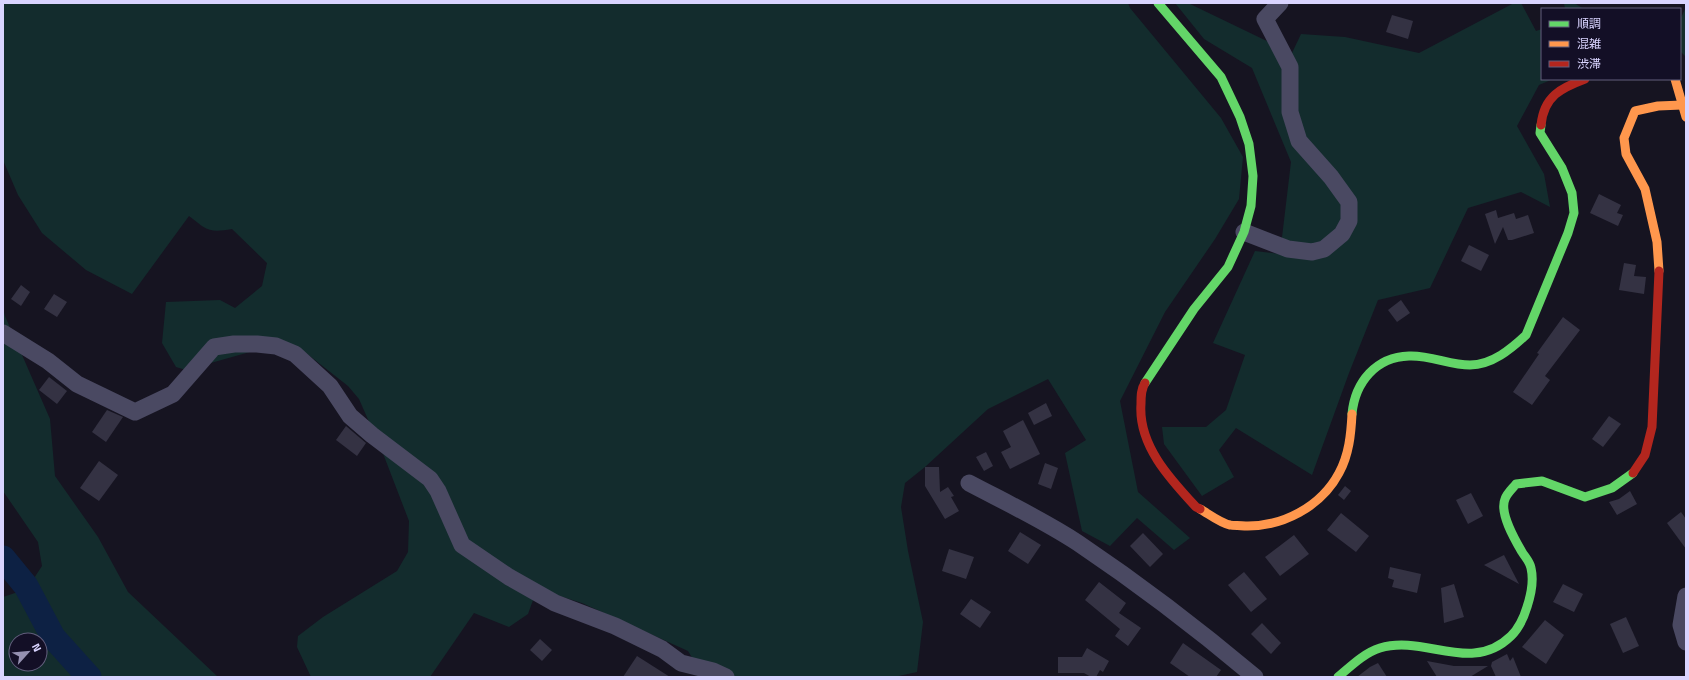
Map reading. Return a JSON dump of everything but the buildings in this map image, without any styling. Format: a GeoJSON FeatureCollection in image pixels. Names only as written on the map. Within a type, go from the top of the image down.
{"type":"FeatureCollection","features":[{"type":"Feature","properties":{"kind":"street"},"geometry":{"type":"LineString","coordinates":[[1158,3],[1222,77],[1240,117],[1249,144],[1253,176],[1251,206],[1244,232],[1228,267],[1194,309],[1153,369],[1142,388],[1140,414],[1146,441],[1172,481],[1196,507],[1228,524],[1255,526],[1280,522],[1301,512],[1322,496],[1339,473],[1350,441],[1353,408],[1359,388],[1371,370],[1391,359],[1410,356],[1471,365],[1495,359],[1514,346],[1526,335],[1568,233],[1574,213],[1572,193],[1562,168],[1540,133],[1542,113],[1552,97],[1567,86],[1582,80]]}},
{"type":"Feature","properties":{"kind":"street"},"geometry":{"type":"LineString","coordinates":[[1244,232],[1288,249],[1312,252],[1324,249],[1342,234],[1349,221],[1349,202],[1331,177],[1298,141],[1290,112],[1290,66],[1266,19],[1280,3]]}},
{"type":"Feature","properties":{"kind":"street"},"geometry":{"type":"LineString","coordinates":[[1675,80],[1686,117]]}},
{"type":"Feature","properties":{"kind":"street"},"geometry":{"type":"LineString","coordinates":[[1338,677],[1364,656],[1380,648],[1395,645],[1409,645],[1468,655],[1494,648],[1513,634],[1525,614],[1532,587],[1531,568],[1513,536],[1505,517],[1505,500],[1516,484],[1542,481],[1585,497],[1612,488],[1632,475],[1645,455],[1652,427],[1660,278],[1657,242],[1651,212],[1645,189],[1626,154],[1624,138],[1635,111],[1658,106],[1682,105]]}},
{"type":"Feature","properties":{"kind":"street"},"geometry":{"type":"LineString","coordinates":[[3,333],[48,361],[77,384],[135,412],[173,394],[214,347],[234,344],[257,344],[276,346],[295,354],[330,386],[350,416],[372,435],[430,479],[438,491],[462,545],[509,576],[555,603],[615,626],[662,649],[681,663],[713,671],[726,677]]}},
{"type":"Feature","properties":{"kind":"street"},"geometry":{"type":"LineString","coordinates":[[969,483],[1077,542],[1160,602],[1214,643],[1255,677]]}},
{"type":"Feature","properties":{"kind":"street"},"geometry":{"type":"LineString","coordinates":[[1686,596],[1681,625],[1686,642]]}},
{"type":"Feature","properties":{"kind":"green space"},"geometry":{"type":"Polygon","coordinates":[[[3,3],[1128,3],[1130,8],[1221,118],[1243,157],[1239,199],[1215,239],[1165,312],[1120,401],[1138,492],[1190,538],[1174,550],[1137,518],[1110,546],[1082,531],[1065,453],[1086,440],[1048,379],[988,409],[925,467],[905,483],[901,507],[908,551],[923,622],[917,672],[894,677],[704,677],[688,651],[582,603],[537,589],[528,614],[509,627],[474,613],[430,677],[311,677],[297,647],[298,636],[323,617],[397,571],[408,552],[409,521],[384,456],[359,399],[348,386],[306,353],[278,344],[186,370],[176,367],[162,343],[166,302],[220,300],[235,308],[262,286],[267,263],[232,229],[218,231],[208,229],[189,216],[132,294],[86,270],[42,233],[18,195],[3,160],[3,3]]]}},
{"type":"Feature","properties":{"kind":"green space"},"geometry":{"type":"Polygon","coordinates":[[[1175,3],[1188,3],[1292,53],[1301,34],[1345,37],[1419,53],[1514,3],[1521,3],[1536,31],[1541,29],[1541,80],[1551,80],[1539,85],[1517,126],[1544,174],[1550,207],[1521,192],[1468,208],[1430,288],[1378,300],[1349,373],[1312,475],[1236,428],[1219,450],[1234,477],[1202,496],[1164,444],[1162,427],[1206,427],[1226,410],[1245,355],[1213,343],[1255,251],[1280,254],[1291,162],[1252,68],[1204,39],[1175,3]]]}},
{"type":"Feature","properties":{"kind":"green space"},"geometry":{"type":"Polygon","coordinates":[[[1564,3],[1574,3],[1582,8],[1565,8],[1564,3]]]}},
{"type":"Feature","properties":{"kind":"green space"},"geometry":{"type":"Polygon","coordinates":[[[1686,7],[1686,57],[1681,52],[1681,18],[1686,7]]]}},
{"type":"Feature","properties":{"kind":"green space"},"geometry":{"type":"Polygon","coordinates":[[[3,308],[5,316],[50,419],[55,476],[98,537],[128,592],[218,677],[3,677],[3,597],[27,589],[42,566],[38,542],[3,491],[3,308]]]}},
{"type":"Feature","properties":{"kind":"waterway"},"geometry":{"type":"LineString","coordinates":[[3,558],[26,586],[53,637],[89,677]]}},
{"type":"Feature","properties":{"kind":"traffic: fast"},"geometry":{"type":"LineString","coordinates":[[1145,383],[1194,309],[1228,267],[1244,232],[1251,206],[1253,176],[1249,144],[1240,117],[1221,77],[1158,3]]}},
{"type":"Feature","properties":{"kind":"traffic: fast"},"geometry":{"type":"LineString","coordinates":[[1352,414],[1354,402],[1363,382],[1369,373],[1377,366],[1387,361],[1397,357],[1417,356],[1462,365],[1478,364],[1501,355],[1526,335],[1568,233],[1574,213],[1572,193],[1562,168],[1540,133],[1541,125]]}},
{"type":"Feature","properties":{"kind":"traffic: fast"},"geometry":{"type":"LineString","coordinates":[[1338,677],[1363,656],[1380,648],[1397,645],[1414,646],[1464,653],[1480,652],[1496,647],[1511,636],[1519,626],[1531,593],[1532,573],[1530,564],[1516,541],[1504,512],[1505,499],[1516,484],[1542,481],[1585,497],[1612,488],[1633,473]]}},
{"type":"Feature","properties":{"kind":"traffic: slow"},"geometry":{"type":"LineString","coordinates":[[1675,80],[1686,117]]}},
{"type":"Feature","properties":{"kind":"traffic: slow"},"geometry":{"type":"LineString","coordinates":[[1659,271],[1657,242],[1645,189],[1626,154],[1624,138],[1635,111],[1658,106],[1682,105]]}},
{"type":"Feature","properties":{"kind":"traffic: slow"},"geometry":{"type":"LineString","coordinates":[[1200,509],[1226,524],[1245,526],[1273,523],[1299,513],[1322,496],[1339,473],[1347,452],[1352,414]]}},
{"type":"Feature","properties":{"kind":"traffic: jam"},"geometry":{"type":"LineString","coordinates":[[1541,125],[1546,107],[1555,94],[1568,86],[1583,80]]}},
{"type":"Feature","properties":{"kind":"traffic: jam"},"geometry":{"type":"LineString","coordinates":[[1633,473],[1645,455],[1652,427],[1659,271]]}},
{"type":"Feature","properties":{"kind":"traffic: jam"},"geometry":{"type":"LineString","coordinates":[[1145,383],[1141,395],[1141,419],[1150,447],[1166,473],[1196,507],[1200,509]]}}]}
